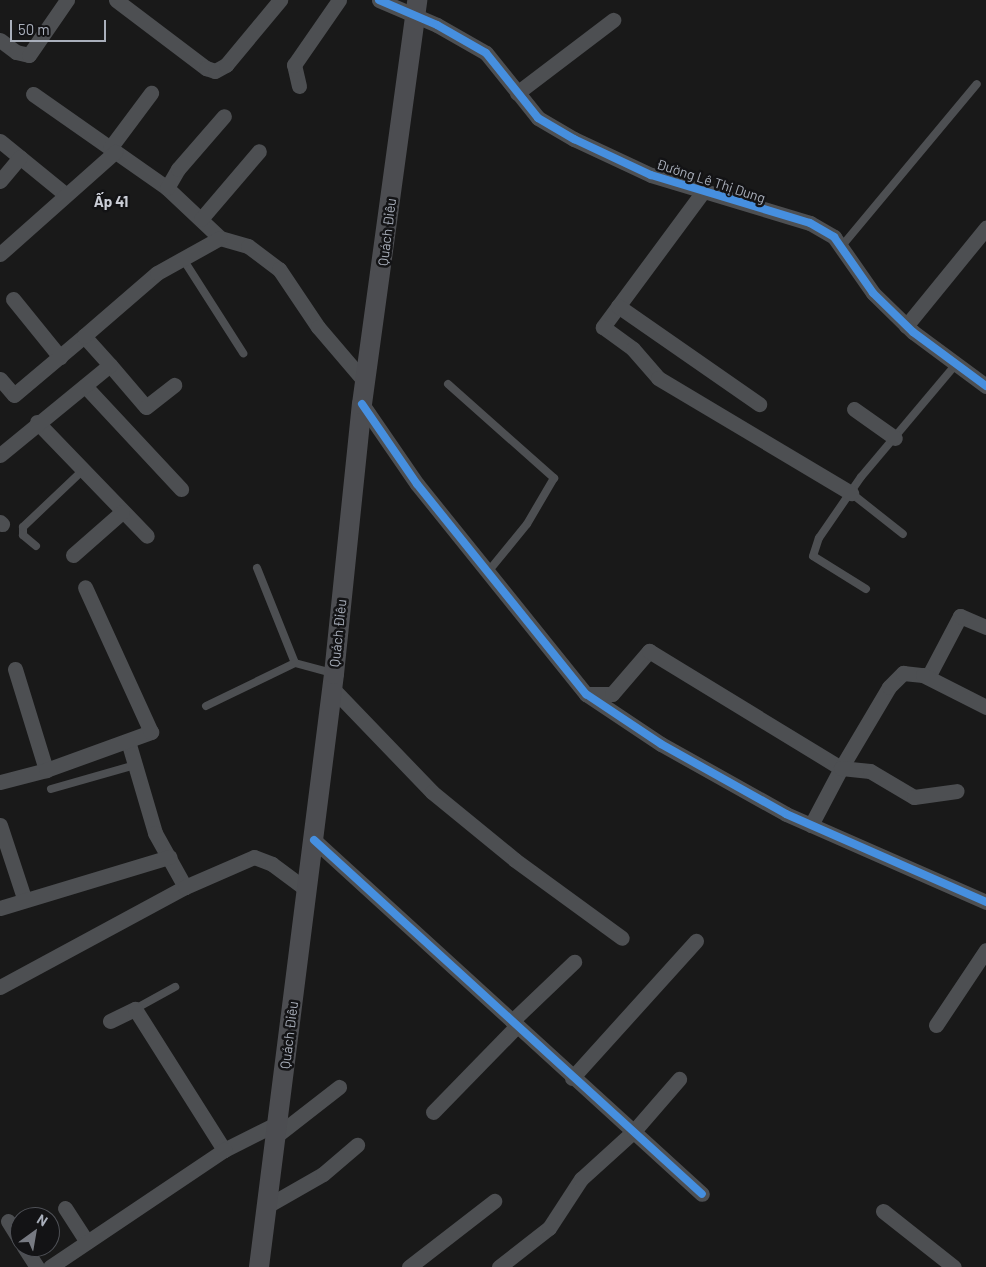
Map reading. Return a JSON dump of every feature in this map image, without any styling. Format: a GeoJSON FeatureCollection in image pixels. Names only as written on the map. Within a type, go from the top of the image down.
{"type":"FeatureCollection","features":[{"type":"Feature","properties":{"kind":"main road","name":"Quách Điêu"},"geometry":{"type":"LineString","coordinates":[[259,1267],[333,681],[362,404],[416,8]]}},
{"type":"Feature","properties":{"kind":"street"},"geometry":{"type":"LineString","coordinates":[[0,40],[16,52],[30,55],[67,0]]}},
{"type":"Feature","properties":{"kind":"street"},"geometry":{"type":"LineString","coordinates":[[116,0],[206,68],[215,71],[226,64],[280,0]]}},
{"type":"Feature","properties":{"kind":"street"},"geometry":{"type":"LineString","coordinates":[[298,86],[294,65],[339,0]]}},
{"type":"Feature","properties":{"kind":"street","name":"Đường Lê Thị Dung"},"geometry":{"type":"LineString","coordinates":[[379,0],[416,8],[486,53],[538,118],[574,139],[651,175],[702,193],[810,224],[834,237],[873,293],[906,326],[986,386]]}},
{"type":"Feature","properties":{"kind":"street"},"geometry":{"type":"LineString","coordinates":[[517,93],[613,20]]}},
{"type":"Feature","properties":{"kind":"street"},"geometry":{"type":"LineString","coordinates":[[0,254],[112,150],[150,93]]}},
{"type":"Feature","properties":{"kind":"street"},"geometry":{"type":"LineString","coordinates":[[33,94],[167,188],[220,238],[248,246],[280,269],[318,328],[365,382]]}},
{"type":"Feature","properties":{"kind":"street"},"geometry":{"type":"LineString","coordinates":[[167,188],[178,170],[224,116]]}},
{"type":"Feature","properties":{"kind":"street"},"geometry":{"type":"LineString","coordinates":[[0,141],[65,194]]}},
{"type":"Feature","properties":{"kind":"street"},"geometry":{"type":"LineString","coordinates":[[201,219],[259,151]]}},
{"type":"Feature","properties":{"kind":"street"},"geometry":{"type":"LineString","coordinates":[[0,181],[20,157]]}},
{"type":"Feature","properties":{"kind":"street"},"geometry":{"type":"LineString","coordinates":[[702,193],[603,327],[633,349],[658,378],[851,493]]}},
{"type":"Feature","properties":{"kind":"street"},"geometry":{"type":"LineString","coordinates":[[906,326],[986,228]]}},
{"type":"Feature","properties":{"kind":"street"},"geometry":{"type":"LineString","coordinates":[[0,379],[14,395],[157,273],[220,238]]}},
{"type":"Feature","properties":{"kind":"street"},"geometry":{"type":"LineString","coordinates":[[13,299],[60,357]]}},
{"type":"Feature","properties":{"kind":"street"},"geometry":{"type":"LineString","coordinates":[[618,306],[759,404]]}},
{"type":"Feature","properties":{"kind":"street"},"geometry":{"type":"LineString","coordinates":[[84,336],[146,407],[174,385]]}},
{"type":"Feature","properties":{"kind":"street"},"geometry":{"type":"LineString","coordinates":[[0,455],[37,422],[110,365]]}},
{"type":"Feature","properties":{"kind":"street"},"geometry":{"type":"LineString","coordinates":[[85,386],[182,490]]}},
{"type":"Feature","properties":{"kind":"street"},"geometry":{"type":"LineString","coordinates":[[362,404],[416,484],[586,694],[661,744],[811,825],[986,902]]}},
{"type":"Feature","properties":{"kind":"street"},"geometry":{"type":"LineString","coordinates":[[854,409],[895,438]]}},
{"type":"Feature","properties":{"kind":"street"},"geometry":{"type":"LineString","coordinates":[[37,422],[147,536]]}},
{"type":"Feature","properties":{"kind":"street"},"geometry":{"type":"LineString","coordinates":[[73,556],[122,512]]}},
{"type":"Feature","properties":{"kind":"street"},"geometry":{"type":"LineString","coordinates":[[0,782],[46,770],[151,732],[85,587]]}},
{"type":"Feature","properties":{"kind":"street"},"geometry":{"type":"LineString","coordinates":[[928,677],[960,616],[986,628]]}},
{"type":"Feature","properties":{"kind":"street"},"geometry":{"type":"LineString","coordinates":[[586,694],[612,694],[649,651],[841,768],[870,771],[914,798],[957,791]]}},
{"type":"Feature","properties":{"kind":"street"},"geometry":{"type":"LineString","coordinates":[[15,669],[46,770]]}},
{"type":"Feature","properties":{"kind":"street"},"geometry":{"type":"LineString","coordinates":[[811,825],[841,768],[889,687],[902,673],[928,677],[986,707]]}},
{"type":"Feature","properties":{"kind":"street"},"geometry":{"type":"LineString","coordinates":[[333,681],[432,792],[515,860],[622,938]]}},
{"type":"Feature","properties":{"kind":"street"},"geometry":{"type":"LineString","coordinates":[[128,741],[155,833],[185,887]]}},
{"type":"Feature","properties":{"kind":"street"},"geometry":{"type":"LineString","coordinates":[[0,826],[24,898]]}},
{"type":"Feature","properties":{"kind":"street"},"geometry":{"type":"LineString","coordinates":[[314,840],[572,1078],[634,1131],[702,1194]]}},
{"type":"Feature","properties":{"kind":"street"},"geometry":{"type":"LineString","coordinates":[[0,908],[24,898],[169,857]]}},
{"type":"Feature","properties":{"kind":"street"},"geometry":{"type":"LineString","coordinates":[[0,987],[185,887],[254,858],[272,864],[307,890]]}},
{"type":"Feature","properties":{"kind":"street"},"geometry":{"type":"LineString","coordinates":[[572,1078],[696,941]]}},
{"type":"Feature","properties":{"kind":"street"},"geometry":{"type":"LineString","coordinates":[[936,1025],[986,950]]}},
{"type":"Feature","properties":{"kind":"street"},"geometry":{"type":"LineString","coordinates":[[433,1112],[574,962]]}},
{"type":"Feature","properties":{"kind":"street"},"geometry":{"type":"LineString","coordinates":[[110,1021],[135,1010],[224,1150]]}},
{"type":"Feature","properties":{"kind":"street"},"geometry":{"type":"LineString","coordinates":[[499,1267],[549,1228],[581,1179],[634,1131],[679,1079]]}},
{"type":"Feature","properties":{"kind":"street"},"geometry":{"type":"LineString","coordinates":[[50,1267],[224,1150],[277,1130],[339,1087]]}},
{"type":"Feature","properties":{"kind":"street"},"geometry":{"type":"LineString","coordinates":[[267,1206],[323,1174],[357,1145]]}},
{"type":"Feature","properties":{"kind":"street"},"geometry":{"type":"LineString","coordinates":[[409,1267],[494,1201]]}},
{"type":"Feature","properties":{"kind":"street"},"geometry":{"type":"LineString","coordinates":[[65,1208],[87,1242]]}},
{"type":"Feature","properties":{"kind":"street"},"geometry":{"type":"LineString","coordinates":[[883,1211],[954,1267]]}},
{"type":"Feature","properties":{"kind":"lane"},"geometry":{"type":"LineString","coordinates":[[841,247],[977,84]]}},
{"type":"Feature","properties":{"kind":"lane"},"geometry":{"type":"LineString","coordinates":[[183,259],[244,352]]}},
{"type":"Feature","properties":{"kind":"lane"},"geometry":{"type":"LineString","coordinates":[[866,589],[813,556],[819,538],[851,493],[957,363]]}},
{"type":"Feature","properties":{"kind":"lane"},"geometry":{"type":"LineString","coordinates":[[448,384],[554,478],[527,524],[487,573]]}},
{"type":"Feature","properties":{"kind":"lane"},"geometry":{"type":"LineString","coordinates":[[36,546],[23,535],[23,527],[83,470]]}},
{"type":"Feature","properties":{"kind":"lane"},"geometry":{"type":"LineString","coordinates":[[851,493],[903,534]]}},
{"type":"Feature","properties":{"kind":"lane"},"geometry":{"type":"LineString","coordinates":[[257,568],[295,663],[333,681]]}},
{"type":"Feature","properties":{"kind":"lane"},"geometry":{"type":"LineString","coordinates":[[206,706],[295,663]]}},
{"type":"Feature","properties":{"kind":"lane"},"geometry":{"type":"LineString","coordinates":[[51,789],[135,765]]}},
{"type":"Feature","properties":{"kind":"lane"},"geometry":{"type":"LineString","coordinates":[[135,1010],[175,987]]}},
{"type":"Feature","properties":{"kind":"cycle path"},"geometry":{"type":"LineString","coordinates":[[379,0],[437,25],[486,53],[538,118],[574,139],[651,175],[810,223],[834,237],[873,293],[913,332],[986,386]]}},
{"type":"Feature","properties":{"kind":"cycle path"},"geometry":{"type":"LineString","coordinates":[[362,404],[417,484],[586,694],[661,744],[786,814],[986,902]]}},
{"type":"Feature","properties":{"kind":"cycle path"},"geometry":{"type":"LineString","coordinates":[[314,840],[702,1194]]}},
{"type":"Feature","properties":{"kind":"district","name":"Ấp 41"},"geometry":{"type":"Point","coordinates":[111,202]}}]}
